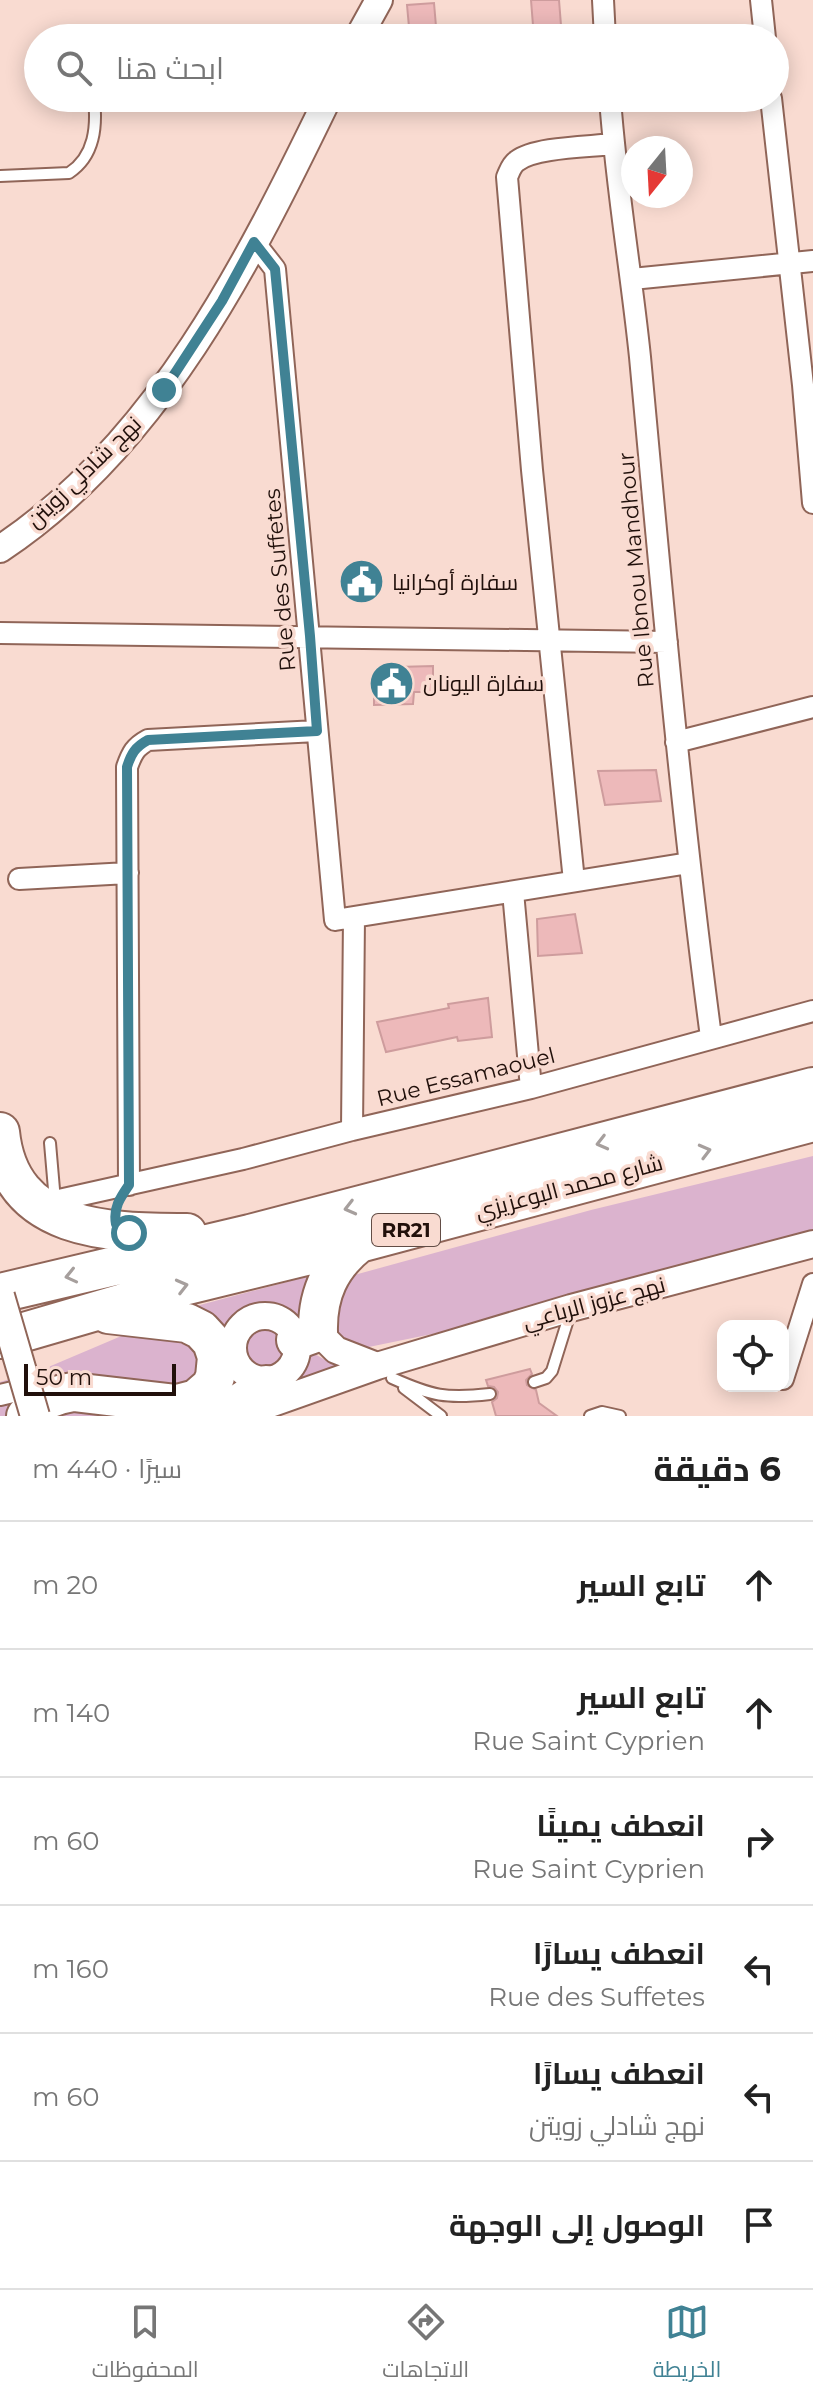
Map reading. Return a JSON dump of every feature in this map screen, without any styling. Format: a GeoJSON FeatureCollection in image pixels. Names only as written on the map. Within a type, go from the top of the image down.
{"type":"FeatureCollection","features":[{"type":"Feature","properties":{"kind":"highway","name":"شارع محمد البوعزيزي"},"geometry":{"type":"LineString","coordinates":[[0,1294],[250,1234],[813,1087]]}},
{"type":"Feature","properties":{"kind":"highway","name":"شارع محمد البوعزيزي"},"geometry":{"type":"LineString","coordinates":[[0,1339],[89,1312],[813,1122]]}},
{"type":"Feature","properties":{"kind":"highway"},"geometry":{"type":"LineString","coordinates":[[0,1132],[2,1156],[18,1185],[75,1223],[129,1233],[250,1234]]}},
{"type":"Feature","properties":{"kind":"highway"},"geometry":{"type":"LineString","coordinates":[[288,1372],[329,1275],[359,1243]]}},
{"type":"Feature","properties":{"kind":"highway"},"geometry":{"type":"LineString","coordinates":[[26,1416],[50,1397],[73,1392],[187,1403],[211,1386],[226,1354],[201,1330],[187,1323],[89,1312]]}},
{"type":"Feature","properties":{"kind":"main road"},"geometry":{"type":"LineString","coordinates":[[0,1294],[35,1416]]}},
{"type":"Feature","properties":{"kind":"main road"},"geometry":{"type":"LineString","coordinates":[[211,1416],[288,1372]]}},
{"type":"Feature","properties":{"kind":"street"},"geometry":{"type":"LineString","coordinates":[[366,24],[379,0]]}},
{"type":"Feature","properties":{"kind":"street"},"geometry":{"type":"LineString","coordinates":[[603,0],[604,24]]}},
{"type":"Feature","properties":{"kind":"street"},"geometry":{"type":"LineString","coordinates":[[761,0],[764,24]]}},
{"type":"Feature","properties":{"kind":"street","name":"نهج شادلي زويتن"},"geometry":{"type":"LineString","coordinates":[[0,549],[66,496],[113,449],[164,390],[222,301],[321,112]]}},
{"type":"Feature","properties":{"kind":"street","name":"Rue Ibnou Mandhour"},"geometry":{"type":"LineString","coordinates":[[611,112],[632,279],[689,863],[711,1037]]}},
{"type":"Feature","properties":{"kind":"street"},"geometry":{"type":"LineString","coordinates":[[772,112],[788,263],[808,389],[813,503]]}},
{"type":"Feature","properties":{"kind":"street"},"geometry":{"type":"LineString","coordinates":[[574,881],[532,470],[507,177],[519,159],[533,154],[613,144]]}},
{"type":"Feature","properties":{"kind":"street","name":"Rue des Suffetes"},"geometry":{"type":"LineString","coordinates":[[254,242],[275,269],[317,731],[345,918],[352,1130]]}},
{"type":"Feature","properties":{"kind":"street"},"geometry":{"type":"LineString","coordinates":[[632,279],[813,261]]}},
{"type":"Feature","properties":{"kind":"street"},"geometry":{"type":"LineString","coordinates":[[0,633],[667,642]]}},
{"type":"Feature","properties":{"kind":"street"},"geometry":{"type":"LineString","coordinates":[[676,742],[813,707]]}},
{"type":"Feature","properties":{"kind":"street"},"geometry":{"type":"LineString","coordinates":[[129,1233],[116,1224],[114,1215],[118,1199],[129,1185],[127,767],[136,746],[148,740],[317,731]]}},
{"type":"Feature","properties":{"kind":"street"},"geometry":{"type":"LineString","coordinates":[[345,918],[689,863]]}},
{"type":"Feature","properties":{"kind":"street"},"geometry":{"type":"LineString","coordinates":[[19,879],[128,873]]}},
{"type":"Feature","properties":{"kind":"street"},"geometry":{"type":"LineString","coordinates":[[513,892],[531,1088]]}},
{"type":"Feature","properties":{"kind":"street","name":"Rue Essamaouel"},"geometry":{"type":"LineString","coordinates":[[46,1203],[531,1088],[813,1011]]}},
{"type":"Feature","properties":{"kind":"street","name":"نهج عزوز الرباعي"},"geometry":{"type":"LineString","coordinates":[[236,1416],[288,1372],[376,1372],[571,1308],[813,1244]]}},
{"type":"Feature","properties":{"kind":"street"},"geometry":{"type":"LineString","coordinates":[[789,1360],[813,1284]]}},
{"type":"Feature","properties":{"kind":"street"},"geometry":{"type":"LineString","coordinates":[[288,1372],[293,1331],[281,1320],[264,1316],[241,1327],[226,1354],[248,1375],[288,1372],[336,1350],[376,1372]]}},
{"type":"Feature","properties":{"kind":"street"},"geometry":{"type":"LineString","coordinates":[[0,1395],[37,1386],[73,1392]]}},
{"type":"Feature","properties":{"kind":"lane"},"geometry":{"type":"LineString","coordinates":[[0,176],[69,173],[78,167],[93,141],[96,112]]}},
{"type":"Feature","properties":{"kind":"lane"},"geometry":{"type":"LineString","coordinates":[[46,1203],[50,1143]]}},
{"type":"Feature","properties":{"kind":"lane"},"geometry":{"type":"LineString","coordinates":[[534,1382],[546,1378],[552,1371],[571,1308]]}},
{"type":"Feature","properties":{"kind":"lane"},"geometry":{"type":"LineString","coordinates":[[376,1372],[427,1394],[454,1398],[490,1394]]}},
{"type":"Feature","properties":{"kind":"lane"},"geometry":{"type":"LineString","coordinates":[[376,1372],[441,1416]]}},
{"type":"Feature","properties":{"kind":"lane"},"geometry":{"type":"LineString","coordinates":[[590,1416],[602,1412],[620,1416]]}},
{"type":"Feature","properties":{"kind":"shaded area"},"geometry":{"type":"Polygon","coordinates":[[[813,1156],[813,1236],[559,1308],[359,1349],[333,1339],[327,1294],[347,1277],[591,1210],[813,1156]]]}},
{"type":"Feature","properties":{"kind":"shaded area"},"geometry":{"type":"Polygon","coordinates":[[[324,1272],[313,1353],[343,1370],[207,1416],[0,1416],[0,1382],[46,1368],[185,1309],[324,1272]]]}},
{"type":"Feature","properties":{"kind":"building"},"geometry":{"type":"Polygon","coordinates":[[[531,0],[559,0],[561,24],[533,24],[531,0]]]}},
{"type":"Feature","properties":{"kind":"building"},"geometry":{"type":"Polygon","coordinates":[[[434,3],[436,24],[409,24],[407,5],[434,3]]]}},
{"type":"Feature","properties":{"kind":"building"},"geometry":{"type":"Polygon","coordinates":[[[433,666],[433,692],[414,692],[413,704],[374,705],[374,675],[397,675],[397,667],[433,666]]]}},
{"type":"Feature","properties":{"kind":"building"},"geometry":{"type":"Polygon","coordinates":[[[656,770],[661,801],[605,805],[598,771],[656,770]]]}},
{"type":"Feature","properties":{"kind":"building"},"geometry":{"type":"Polygon","coordinates":[[[575,914],[582,953],[538,956],[537,919],[575,914]]]}},
{"type":"Feature","properties":{"kind":"building"},"geometry":{"type":"Polygon","coordinates":[[[488,998],[492,1037],[458,1041],[457,1037],[386,1052],[377,1022],[449,1008],[448,1004],[488,998]]]}},
{"type":"Feature","properties":{"kind":"building"},"geometry":{"type":"Polygon","coordinates":[[[530,1369],[532,1374],[526,1380],[527,1385],[536,1390],[539,1403],[557,1416],[496,1416],[492,1402],[498,1392],[488,1386],[486,1380],[530,1369]]]}},
{"type":"Feature","properties":{"kind":"place","name":"سفارة أوكرانيا"},"geometry":{"type":"Point","coordinates":[361,582]}},
{"type":"Feature","properties":{"kind":"place","name":"سفارة اليونان"},"geometry":{"type":"Point","coordinates":[392,683]}},
{"type":"Feature","properties":{"kind":"route"},"geometry":{"type":"LineString","coordinates":[[129,1233],[116,1224],[114,1215],[118,1199],[129,1185],[127,767],[130,757],[136,746],[148,740],[317,731],[275,269],[254,242],[222,301],[164,390]]}}]}
